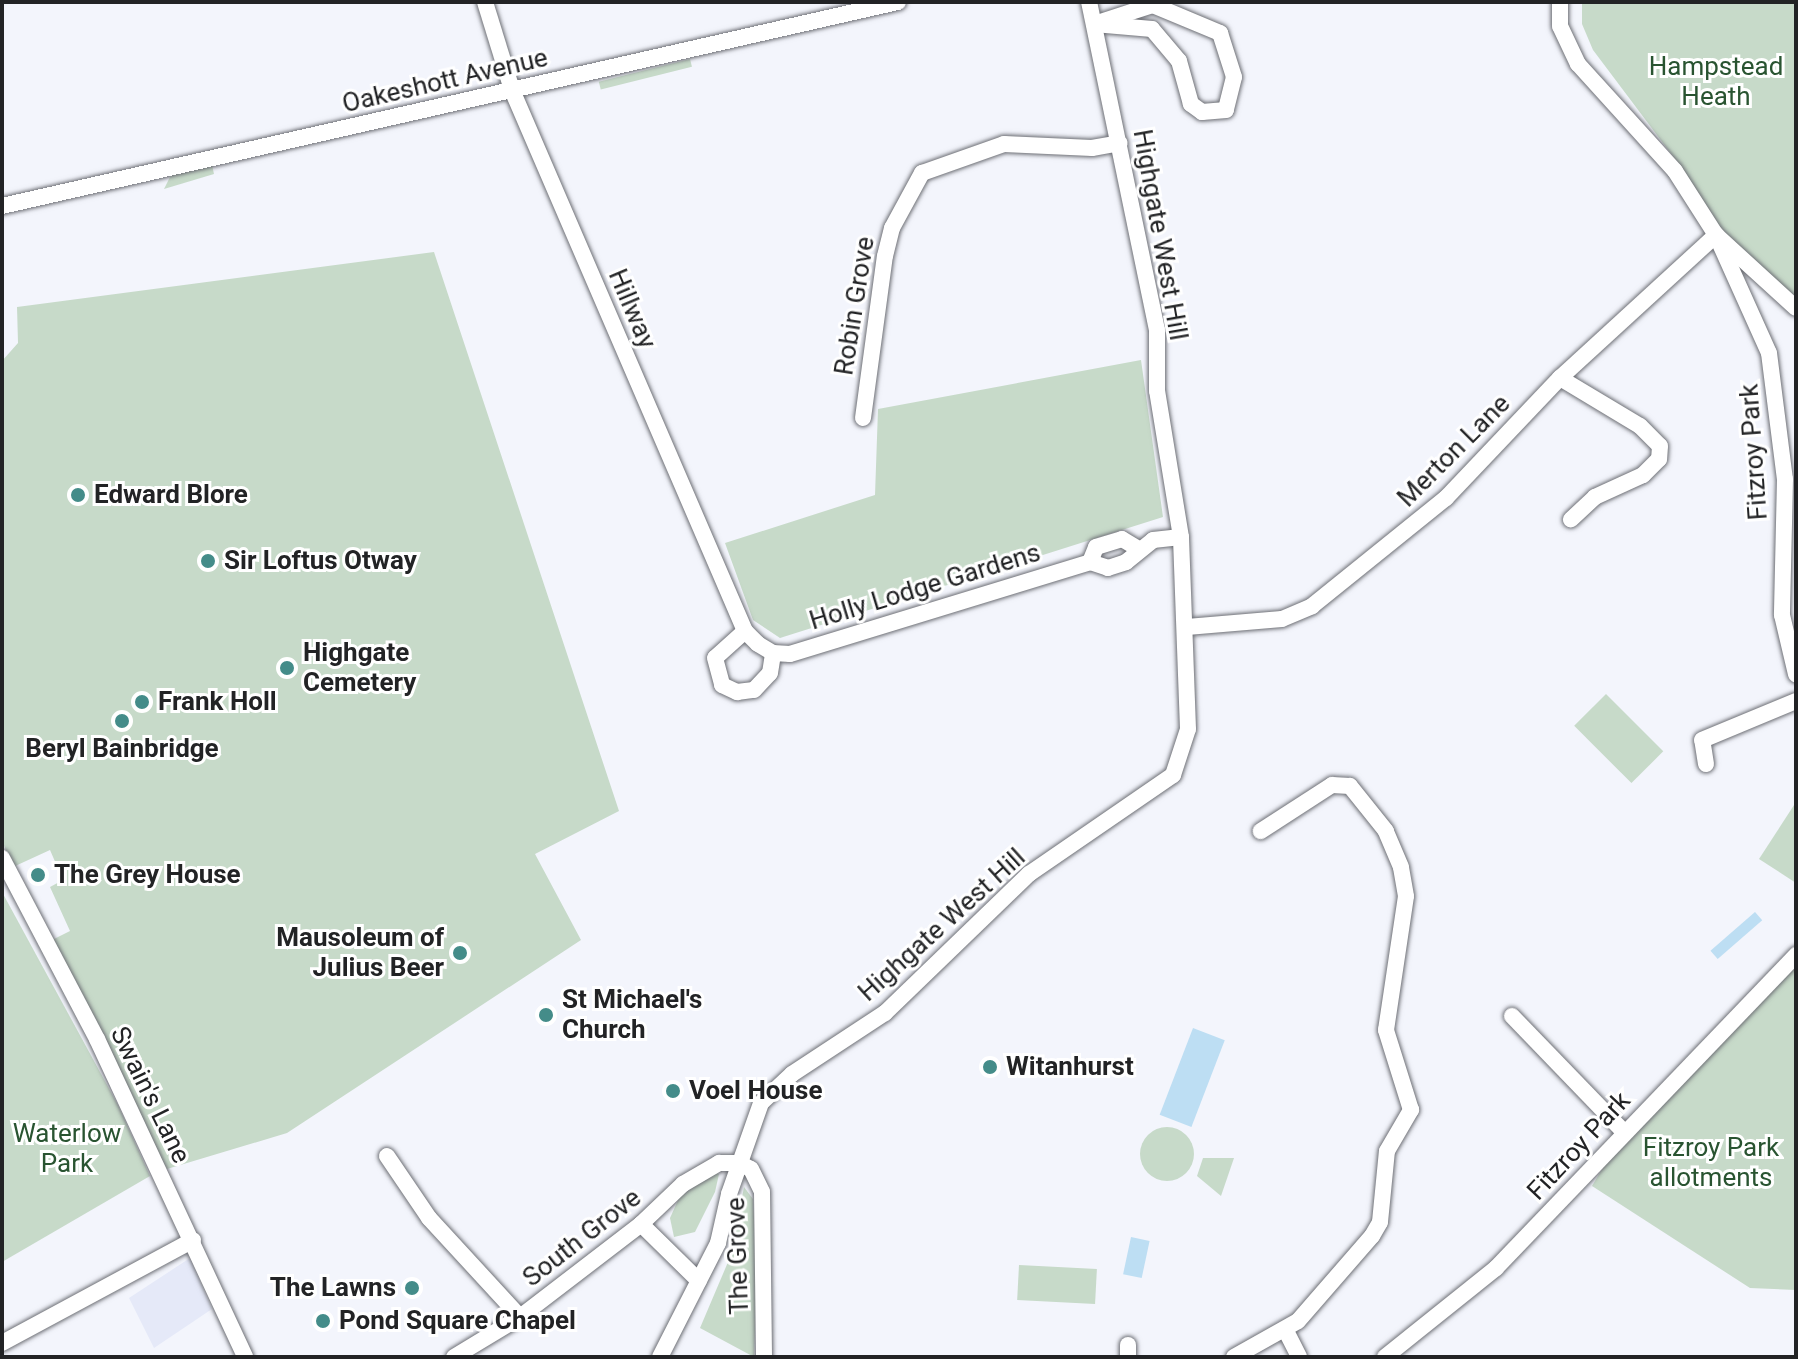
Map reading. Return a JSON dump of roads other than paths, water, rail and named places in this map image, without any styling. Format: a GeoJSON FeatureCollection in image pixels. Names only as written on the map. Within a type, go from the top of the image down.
{"type":"FeatureCollection","features":[{"type":"Feature","properties":{"kind":"street","name":"Hillway"},"geometry":{"type":"LineString","coordinates":[[485,2],[512,90],[745,631]]}},
{"type":"Feature","properties":{"kind":"street","name":"Oakeshott Avenue"},"geometry":{"type":"LineString","coordinates":[[2,206],[898,2]]}},
{"type":"Feature","properties":{"kind":"street","name":"Highgate West Hill"},"geometry":{"type":"LineString","coordinates":[[660,1357],[718,1243],[739,1163],[761,1103],[774,1088],[885,1013],[1029,874],[1173,775],[1188,729],[1187,627],[1181,537],[1157,391],[1157,330],[1089,2]]}},
{"type":"Feature","properties":{"kind":"street"},"geometry":{"type":"LineString","coordinates":[[1560,2],[1560,26],[1578,64],[1675,171],[1716,235],[1796,308]]}},
{"type":"Feature","properties":{"kind":"street"},"geometry":{"type":"LineString","coordinates":[[1146,4],[1220,33],[1234,77],[1226,110],[1202,112],[1191,104],[1179,61],[1152,29],[1094,24],[1146,4]]}},
{"type":"Feature","properties":{"kind":"street","name":"Robin Grove"},"geometry":{"type":"LineString","coordinates":[[863,418],[885,256],[892,228],[922,173],[1004,144],[1092,148],[1120,143]]}},
{"type":"Feature","properties":{"kind":"street","name":"Merton Lane"},"geometry":{"type":"LineString","coordinates":[[1187,627],[1282,619],[1312,606],[1446,498],[1560,378],[1716,235]]}},
{"type":"Feature","properties":{"kind":"street","name":"Fitzroy Park"},"geometry":{"type":"LineString","coordinates":[[1716,235],[1769,353],[1785,479],[1782,615],[1796,674]]}},
{"type":"Feature","properties":{"kind":"street"},"geometry":{"type":"LineString","coordinates":[[1560,378],[1640,426],[1660,446],[1659,459],[1643,475],[1595,497],[1571,519]]}},
{"type":"Feature","properties":{"kind":"street","name":"Holly Lodge Gardens"},"geometry":{"type":"LineString","coordinates":[[773,653],[790,654],[1090,562],[1108,568],[1126,562],[1137,548],[1181,537]]}},
{"type":"Feature","properties":{"kind":"street","name":"Holly Lodge Gardens"},"geometry":{"type":"LineString","coordinates":[[1090,562],[1096,547],[1122,539],[1137,548]]}},
{"type":"Feature","properties":{"kind":"street"},"geometry":{"type":"LineString","coordinates":[[745,631],[773,653],[770,673],[754,690],[737,692],[722,685],[715,658],[745,631]]}},
{"type":"Feature","properties":{"kind":"street"},"geometry":{"type":"LineString","coordinates":[[1706,764],[1702,740],[1796,701]]}},
{"type":"Feature","properties":{"kind":"street"},"geometry":{"type":"LineString","coordinates":[[1234,1357],[1286,1331],[1380,1222],[1387,1151],[1411,1110],[1386,1030],[1406,896],[1401,867],[1386,831],[1350,786],[1332,785],[1261,831]]}},
{"type":"Feature","properties":{"kind":"street","name":"Swain's Lane"},"geometry":{"type":"LineString","coordinates":[[2,858],[97,1039],[245,1357]]}},
{"type":"Feature","properties":{"kind":"street","name":"Fitzroy Park"},"geometry":{"type":"LineString","coordinates":[[1385,1357],[1496,1268],[1796,955]]}},
{"type":"Feature","properties":{"kind":"street"},"geometry":{"type":"LineString","coordinates":[[1512,1016],[1624,1132]]}},
{"type":"Feature","properties":{"kind":"street"},"geometry":{"type":"LineString","coordinates":[[387,1156],[429,1218],[520,1317]]}},
{"type":"Feature","properties":{"kind":"street","name":"South Grove"},"geometry":{"type":"LineString","coordinates":[[454,1357],[520,1317],[641,1224],[683,1184],[719,1163],[739,1163]]}},
{"type":"Feature","properties":{"kind":"street","name":"The Grove"},"geometry":{"type":"LineString","coordinates":[[739,1163],[751,1169],[762,1192],[764,1357]]}},
{"type":"Feature","properties":{"kind":"street"},"geometry":{"type":"LineString","coordinates":[[641,1224],[699,1281]]}},
{"type":"Feature","properties":{"kind":"street"},"geometry":{"type":"LineString","coordinates":[[2,1343],[193,1240]]}},
{"type":"Feature","properties":{"kind":"street"},"geometry":{"type":"LineString","coordinates":[[1286,1331],[1299,1357]]}},
{"type":"Feature","properties":{"kind":"water"},"geometry":{"type":"Polygon","coordinates":[[[1755,912],[1762,920],[1718,959],[1710,951],[1755,912]]]}},
{"type":"Feature","properties":{"kind":"water"},"geometry":{"type":"Polygon","coordinates":[[[1193,1028],[1225,1040],[1191,1127],[1160,1115],[1193,1028]]]}},
{"type":"Feature","properties":{"kind":"water"},"geometry":{"type":"Polygon","coordinates":[[[1131,1237],[1150,1241],[1142,1278],[1123,1274],[1131,1237]]]}},
{"type":"Feature","properties":{"kind":"place","name":"Edward Blore"},"geometry":{"type":"Point","coordinates":[78,495]}},
{"type":"Feature","properties":{"kind":"place","name":"Sir Loftus Otway"},"geometry":{"type":"Point","coordinates":[208,561]}},
{"type":"Feature","properties":{"kind":"place","name":"Highgate Cemetery"},"geometry":{"type":"Point","coordinates":[287,668]}},
{"type":"Feature","properties":{"kind":"place","name":"Frank Holl"},"geometry":{"type":"Point","coordinates":[142,702]}},
{"type":"Feature","properties":{"kind":"place","name":"Beryl Bainbridge"},"geometry":{"type":"Point","coordinates":[122,721]}},
{"type":"Feature","properties":{"kind":"place","name":"The Grey House"},"geometry":{"type":"Point","coordinates":[38,875]}},
{"type":"Feature","properties":{"kind":"place","name":"Mausoleum of Julius Beer"},"geometry":{"type":"Point","coordinates":[460,953]}},
{"type":"Feature","properties":{"kind":"place","name":"St Michael's Church"},"geometry":{"type":"Point","coordinates":[546,1015]}},
{"type":"Feature","properties":{"kind":"place","name":"Witanhurst"},"geometry":{"type":"Point","coordinates":[990,1067]}},
{"type":"Feature","properties":{"kind":"place","name":"Voel House"},"geometry":{"type":"Point","coordinates":[673,1091]}},
{"type":"Feature","properties":{"kind":"place","name":"The Lawns"},"geometry":{"type":"Point","coordinates":[412,1288]}},
{"type":"Feature","properties":{"kind":"place","name":"Pond Square Chapel"},"geometry":{"type":"Point","coordinates":[323,1321]}},
{"type":"Feature","properties":{"kind":"park label","name":"Hampstead Heath"},"geometry":{"type":"Point","coordinates":[1716,82]}},
{"type":"Feature","properties":{"kind":"park label","name":"Waterlow Park"},"geometry":{"type":"Point","coordinates":[67,1149]}},
{"type":"Feature","properties":{"kind":"park label","name":"Fitzroy Park allotments"},"geometry":{"type":"Point","coordinates":[1711,1163]}}]}
